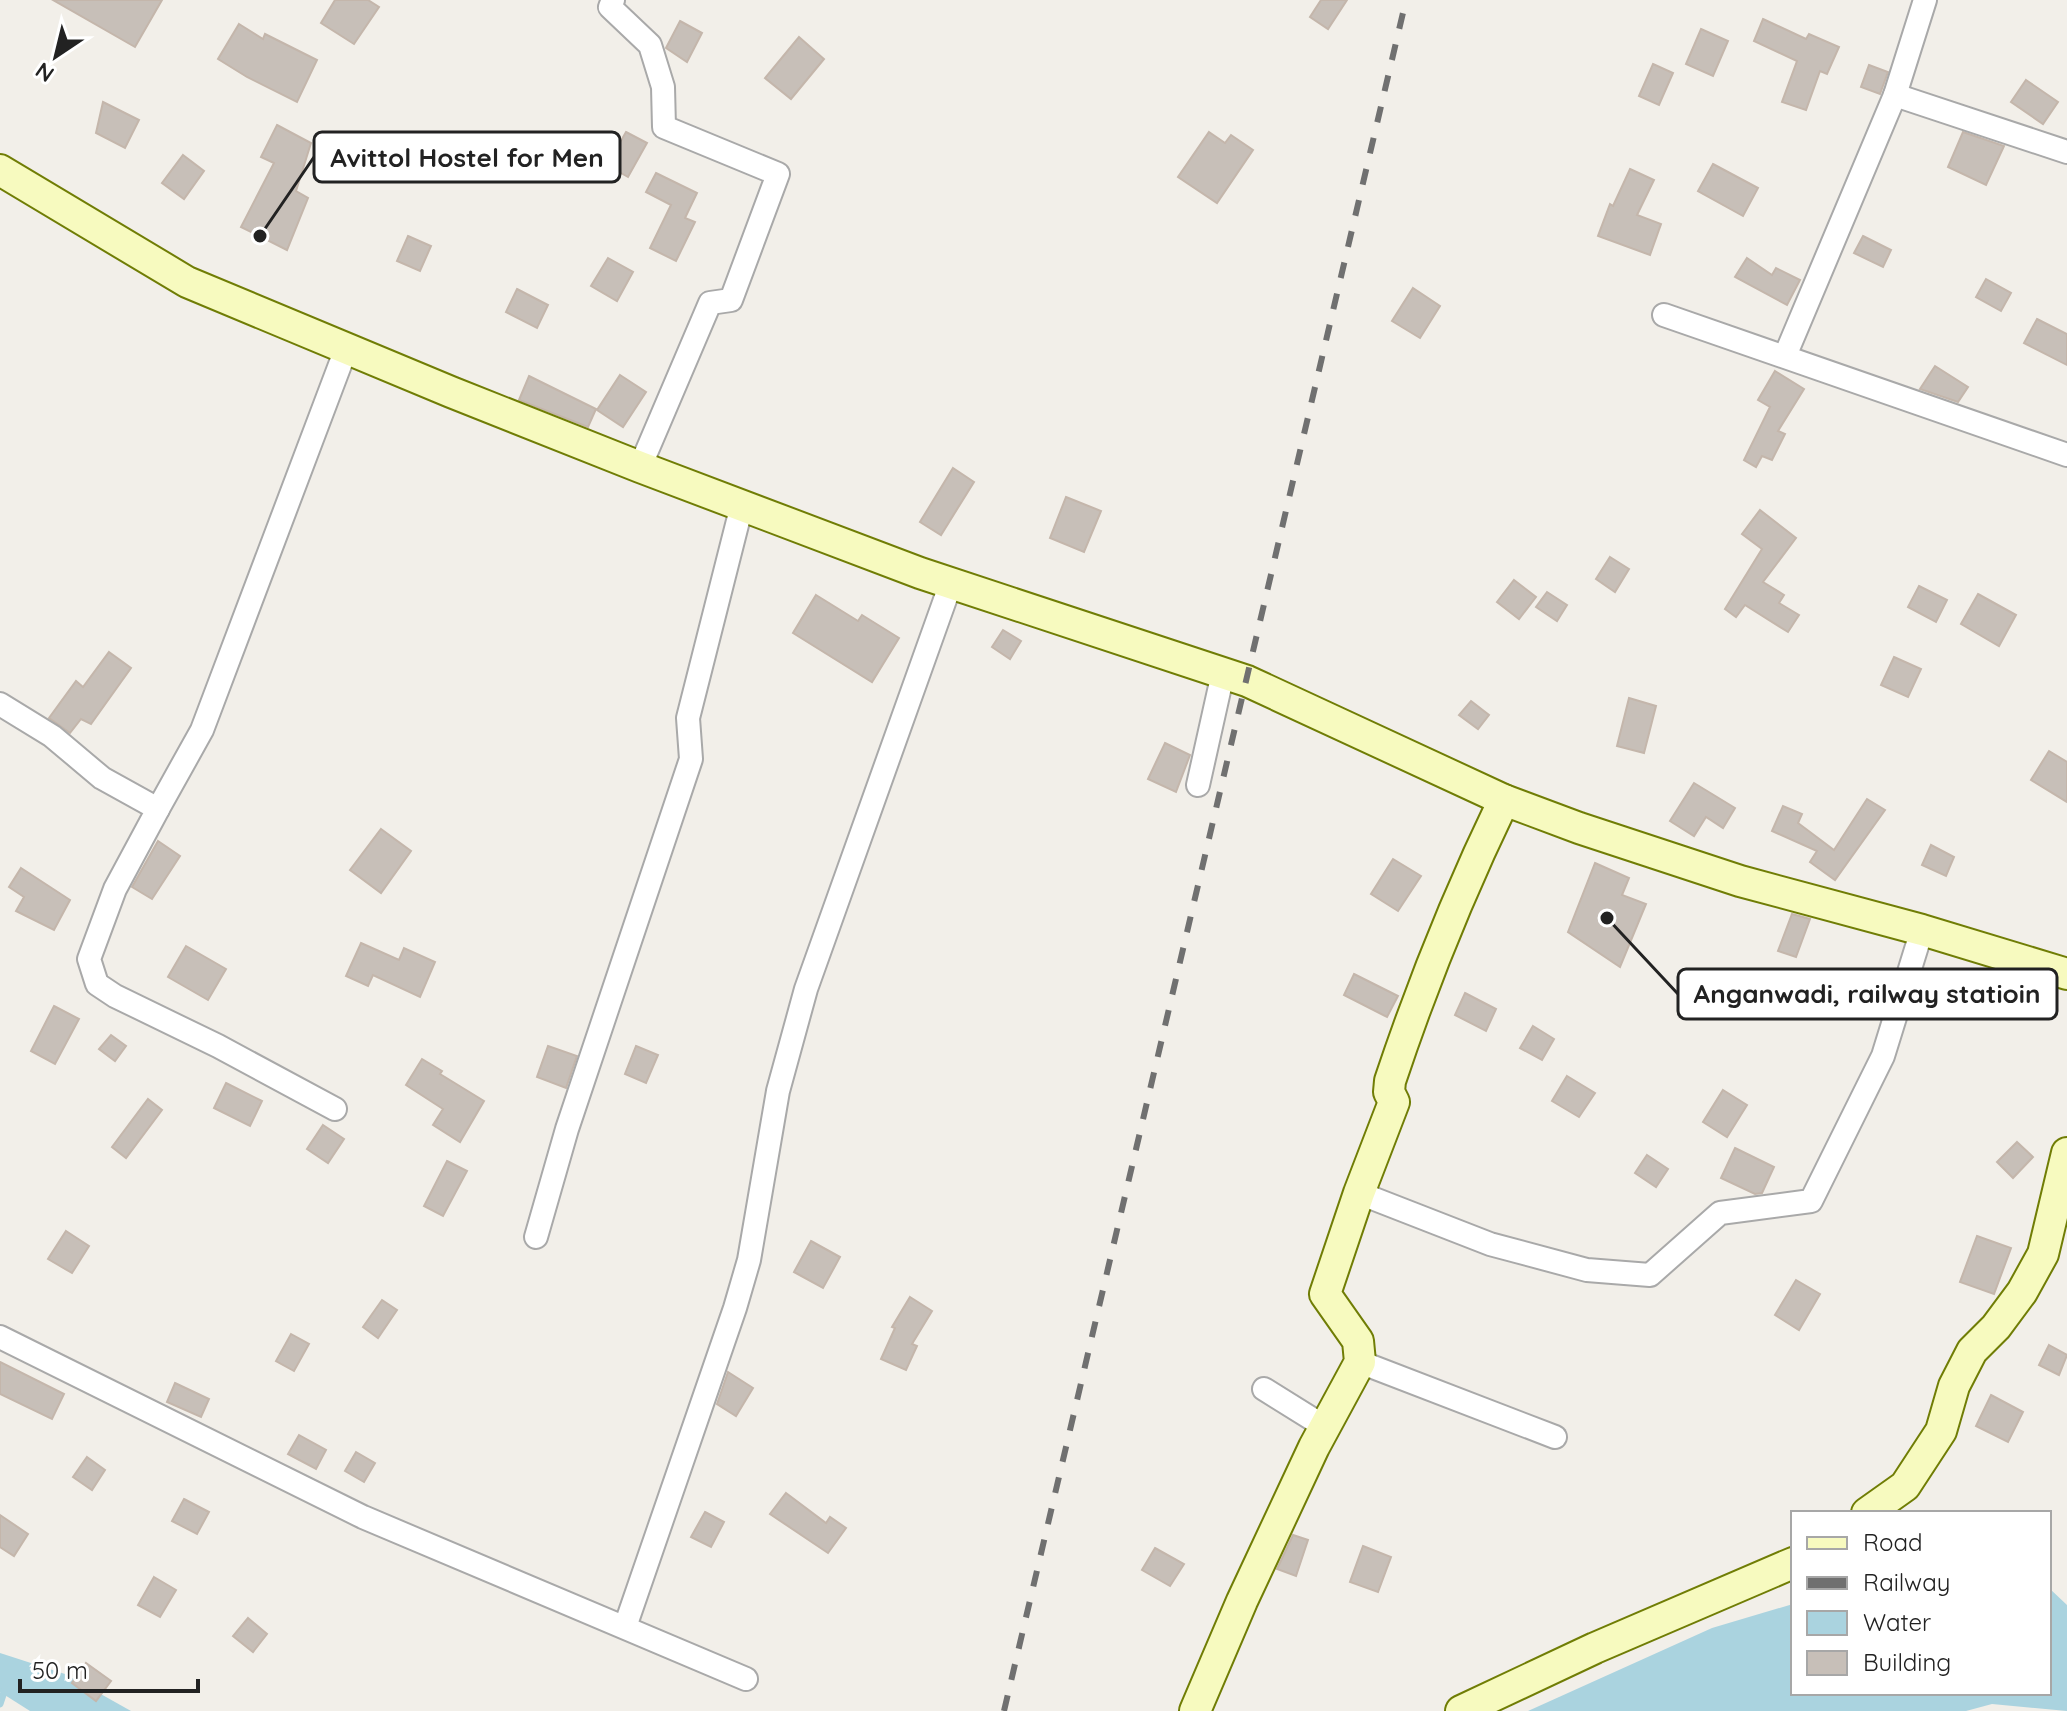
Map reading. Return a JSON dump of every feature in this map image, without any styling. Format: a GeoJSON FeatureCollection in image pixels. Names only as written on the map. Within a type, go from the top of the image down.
{"type":"FeatureCollection","features":[{"type":"Feature","properties":{"kind":"main road"},"geometry":{"type":"LineString","coordinates":[[0,170],[187,282],[640,467],[951,583],[1247,681],[1504,800],[1579,828],[1740,881],[1922,930],[2067,974]]}},
{"type":"Feature","properties":{"kind":"main road"},"geometry":{"type":"LineString","coordinates":[[1195,1711],[1242,1601],[1325,1427],[1360,1362],[1358,1341],[1325,1294],[1394,1102],[1389,1092],[1390,1081],[1418,998],[1474,863],[1504,800]]}},
{"type":"Feature","properties":{"kind":"main road"},"geometry":{"type":"LineString","coordinates":[[1870,1511],[1905,1486],[1941,1431],[1954,1386],[1972,1351],[1996,1327],[2043,1254],[2067,1153]]}},
{"type":"Feature","properties":{"kind":"main road"},"geometry":{"type":"LineString","coordinates":[[1461,1711],[1595,1648],[1791,1564]]}},
{"type":"Feature","properties":{"kind":"street"},"geometry":{"type":"LineString","coordinates":[[613,0],[610,7],[650,45],[663,87],[664,127],[778,174],[731,300],[710,303],[640,467]]}},
{"type":"Feature","properties":{"kind":"street"},"geometry":{"type":"LineString","coordinates":[[1785,356],[1895,95],[1925,0]]}},
{"type":"Feature","properties":{"kind":"street"},"geometry":{"type":"LineString","coordinates":[[1895,95],[2067,152]]}},
{"type":"Feature","properties":{"kind":"street"},"geometry":{"type":"LineString","coordinates":[[1664,315],[2067,455]]}},
{"type":"Feature","properties":{"kind":"street"},"geometry":{"type":"LineString","coordinates":[[335,1109],[218,1046],[115,996],[97,984],[89,959],[115,889],[202,730],[346,349]]}},
{"type":"Feature","properties":{"kind":"street"},"geometry":{"type":"LineString","coordinates":[[536,1237],[567,1129],[691,759],[688,718],[742,505]]}},
{"type":"Feature","properties":{"kind":"street"},"geometry":{"type":"LineString","coordinates":[[625,1627],[749,1260],[778,1091],[806,989],[951,583]]}},
{"type":"Feature","properties":{"kind":"street"},"geometry":{"type":"LineString","coordinates":[[1198,785],[1223,673]]}},
{"type":"Feature","properties":{"kind":"street"},"geometry":{"type":"LineString","coordinates":[[0,704],[52,736],[102,778],[158,809]]}},
{"type":"Feature","properties":{"kind":"street"},"geometry":{"type":"LineString","coordinates":[[1359,1193],[1490,1244],[1587,1270],[1650,1275],[1720,1213],[1811,1201],[1883,1056],[1922,930]]}},
{"type":"Feature","properties":{"kind":"street"},"geometry":{"type":"LineString","coordinates":[[0,1337],[363,1517],[746,1679]]}},
{"type":"Feature","properties":{"kind":"street"},"geometry":{"type":"LineString","coordinates":[[1360,1362],[1555,1437]]}},
{"type":"Feature","properties":{"kind":"street"},"geometry":{"type":"LineString","coordinates":[[1264,1389],[1325,1427]]}},
{"type":"Feature","properties":{"kind":"water"},"geometry":{"type":"Polygon","coordinates":[[[2051,1590],[2067,1605],[2067,1711],[1992,1704],[1966,1711],[1528,1711],[1712,1628],[1791,1605],[1791,1695],[2051,1695],[2051,1590]]]}},
{"type":"Feature","properties":{"kind":"water"},"geometry":{"type":"Polygon","coordinates":[[[0,1653],[65,1674],[131,1711],[30,1711],[0,1692],[0,1653]]]}},
{"type":"Feature","properties":{"kind":"building"},"geometry":{"type":"Polygon","coordinates":[[[53,0],[162,0],[135,47],[53,0]]]}},
{"type":"Feature","properties":{"kind":"building"},"geometry":{"type":"Polygon","coordinates":[[[335,0],[368,0],[379,7],[354,44],[321,23],[335,0]]]}},
{"type":"Feature","properties":{"kind":"building"},"geometry":{"type":"Polygon","coordinates":[[[1321,0],[1347,0],[1328,29],[1310,17],[1321,0]]]}},
{"type":"Feature","properties":{"kind":"building"},"geometry":{"type":"Polygon","coordinates":[[[1763,19],[1806,39],[1809,34],[1839,47],[1827,74],[1820,71],[1806,110],[1782,102],[1797,61],[1754,41],[1763,19]]]}},
{"type":"Feature","properties":{"kind":"building"},"geometry":{"type":"Polygon","coordinates":[[[680,21],[702,33],[687,62],[666,48],[680,21]]]}},
{"type":"Feature","properties":{"kind":"building"},"geometry":{"type":"Polygon","coordinates":[[[239,24],[263,39],[265,34],[317,60],[297,102],[218,59],[239,24]]]}},
{"type":"Feature","properties":{"kind":"building"},"geometry":{"type":"Polygon","coordinates":[[[1701,29],[1728,41],[1713,76],[1686,64],[1701,29]]]}},
{"type":"Feature","properties":{"kind":"building"},"geometry":{"type":"Polygon","coordinates":[[[799,37],[824,59],[791,99],[765,78],[799,37]]]}},
{"type":"Feature","properties":{"kind":"building"},"geometry":{"type":"Polygon","coordinates":[[[1653,64],[1673,73],[1659,105],[1639,96],[1653,64]]]}},
{"type":"Feature","properties":{"kind":"building"},"geometry":{"type":"Polygon","coordinates":[[[1869,65],[1888,72],[1880,94],[1861,87],[1869,65]]]}},
{"type":"Feature","properties":{"kind":"building"},"geometry":{"type":"Polygon","coordinates":[[[2026,80],[2058,102],[2043,124],[2011,102],[2026,80]]]}},
{"type":"Feature","properties":{"kind":"building"},"geometry":{"type":"Polygon","coordinates":[[[103,102],[139,120],[125,148],[96,133],[103,102]]]}},
{"type":"Feature","properties":{"kind":"building"},"geometry":{"type":"Polygon","coordinates":[[[277,125],[311,143],[296,191],[308,198],[287,250],[241,227],[274,163],[261,157],[277,125]]]}},
{"type":"Feature","properties":{"kind":"building"},"geometry":{"type":"Polygon","coordinates":[[[626,132],[647,143],[628,177],[607,165],[626,132]]]}},
{"type":"Feature","properties":{"kind":"building"},"geometry":{"type":"Polygon","coordinates":[[[1209,132],[1225,143],[1231,135],[1253,150],[1217,203],[1178,177],[1209,132]]]}},
{"type":"Feature","properties":{"kind":"building"},"geometry":{"type":"Polygon","coordinates":[[[1963,132],[2004,146],[1986,185],[1948,167],[1963,132]]]}},
{"type":"Feature","properties":{"kind":"building"},"geometry":{"type":"Polygon","coordinates":[[[183,155],[204,171],[184,199],[162,183],[183,155]]]}},
{"type":"Feature","properties":{"kind":"building"},"geometry":{"type":"Polygon","coordinates":[[[1713,164],[1758,188],[1743,216],[1698,191],[1713,164]]]}},
{"type":"Feature","properties":{"kind":"building"},"geometry":{"type":"Polygon","coordinates":[[[1630,169],[1654,180],[1637,215],[1661,224],[1650,255],[1598,236],[1610,204],[1613,206],[1630,169]]]}},
{"type":"Feature","properties":{"kind":"building"},"geometry":{"type":"Polygon","coordinates":[[[656,173],[697,193],[685,218],[695,222],[676,261],[650,248],[671,205],[646,192],[656,173]]]}},
{"type":"Feature","properties":{"kind":"building"},"geometry":{"type":"Polygon","coordinates":[[[408,236],[431,246],[420,271],[397,261],[408,236]]]}},
{"type":"Feature","properties":{"kind":"building"},"geometry":{"type":"Polygon","coordinates":[[[1863,236],[1891,250],[1883,267],[1854,253],[1863,236]]]}},
{"type":"Feature","properties":{"kind":"building"},"geometry":{"type":"Polygon","coordinates":[[[608,258],[633,272],[617,301],[591,286],[608,258]]]}},
{"type":"Feature","properties":{"kind":"building"},"geometry":{"type":"Polygon","coordinates":[[[1747,258],[1772,275],[1776,268],[1800,280],[1787,305],[1735,277],[1747,258]]]}},
{"type":"Feature","properties":{"kind":"building"},"geometry":{"type":"Polygon","coordinates":[[[1986,279],[2011,293],[2001,311],[1976,297],[1986,279]]]}},
{"type":"Feature","properties":{"kind":"building"},"geometry":{"type":"Polygon","coordinates":[[[1413,288],[1440,306],[1420,338],[1392,321],[1413,288]]]}},
{"type":"Feature","properties":{"kind":"building"},"geometry":{"type":"Polygon","coordinates":[[[517,289],[548,305],[537,328],[506,312],[517,289]]]}},
{"type":"Feature","properties":{"kind":"building"},"geometry":{"type":"Polygon","coordinates":[[[2037,319],[2067,334],[2067,365],[2024,343],[2037,319]]]}},
{"type":"Feature","properties":{"kind":"building"},"geometry":{"type":"Polygon","coordinates":[[[1935,366],[1968,387],[1958,402],[1920,389],[1935,366]]]}},
{"type":"Feature","properties":{"kind":"building"},"geometry":{"type":"Polygon","coordinates":[[[1775,371],[1804,389],[1778,431],[1785,434],[1772,460],[1762,456],[1756,467],[1744,460],[1770,407],[1758,400],[1775,371]]]}},
{"type":"Feature","properties":{"kind":"building"},"geometry":{"type":"Polygon","coordinates":[[[620,375],[646,392],[623,427],[597,410],[620,375]]]}},
{"type":"Feature","properties":{"kind":"building"},"geometry":{"type":"Polygon","coordinates":[[[529,376],[596,409],[588,427],[519,400],[529,376]]]}},
{"type":"Feature","properties":{"kind":"building"},"geometry":{"type":"Polygon","coordinates":[[[953,468],[974,482],[941,535],[920,522],[953,468]]]}},
{"type":"Feature","properties":{"kind":"building"},"geometry":{"type":"Polygon","coordinates":[[[1066,497],[1101,511],[1084,552],[1050,538],[1066,497]]]}},
{"type":"Feature","properties":{"kind":"building"},"geometry":{"type":"Polygon","coordinates":[[[1760,510],[1796,538],[1763,582],[1784,595],[1779,603],[1799,615],[1788,632],[1745,605],[1736,617],[1725,609],[1762,549],[1742,534],[1760,510]]]}},
{"type":"Feature","properties":{"kind":"building"},"geometry":{"type":"Polygon","coordinates":[[[1610,557],[1629,569],[1615,592],[1596,579],[1610,557]]]}},
{"type":"Feature","properties":{"kind":"building"},"geometry":{"type":"Polygon","coordinates":[[[1514,580],[1536,597],[1519,619],[1497,602],[1514,580]]]}},
{"type":"Feature","properties":{"kind":"building"},"geometry":{"type":"Polygon","coordinates":[[[1919,586],[1947,600],[1936,622],[1908,607],[1919,586]]]}},
{"type":"Feature","properties":{"kind":"building"},"geometry":{"type":"Polygon","coordinates":[[[1547,592],[1567,605],[1557,621],[1536,607],[1547,592]]]}},
{"type":"Feature","properties":{"kind":"building"},"geometry":{"type":"Polygon","coordinates":[[[1978,594],[2016,615],[1999,646],[1961,624],[1978,594]]]}},
{"type":"Feature","properties":{"kind":"building"},"geometry":{"type":"Polygon","coordinates":[[[816,595],[858,621],[862,615],[899,638],[872,682],[793,633],[816,595]]]}},
{"type":"Feature","properties":{"kind":"building"},"geometry":{"type":"Polygon","coordinates":[[[1003,630],[1021,641],[1010,659],[992,647],[1003,630]]]}},
{"type":"Feature","properties":{"kind":"building"},"geometry":{"type":"Polygon","coordinates":[[[109,652],[131,668],[91,724],[81,719],[70,733],[49,718],[76,681],[83,687],[109,652]]]}},
{"type":"Feature","properties":{"kind":"building"},"geometry":{"type":"Polygon","coordinates":[[[1894,657],[1921,669],[1908,697],[1881,685],[1894,657]]]}},
{"type":"Feature","properties":{"kind":"building"},"geometry":{"type":"Polygon","coordinates":[[[1629,698],[1656,706],[1644,753],[1617,746],[1629,698]]]}},
{"type":"Feature","properties":{"kind":"building"},"geometry":{"type":"Polygon","coordinates":[[[1471,701],[1489,715],[1478,729],[1459,715],[1471,701]]]}},
{"type":"Feature","properties":{"kind":"building"},"geometry":{"type":"Polygon","coordinates":[[[1165,743],[1190,755],[1176,792],[1148,779],[1165,743]]]}},
{"type":"Feature","properties":{"kind":"building"},"geometry":{"type":"Polygon","coordinates":[[[2049,751],[2067,762],[2067,802],[2031,780],[2049,751]]]}},
{"type":"Feature","properties":{"kind":"building"},"geometry":{"type":"Polygon","coordinates":[[[1694,783],[1735,808],[1723,828],[1706,817],[1694,836],[1670,821],[1694,783]]]}},
{"type":"Feature","properties":{"kind":"building"},"geometry":{"type":"Polygon","coordinates":[[[1867,799],[1885,810],[1835,880],[1810,862],[1817,851],[1772,831],[1783,806],[1802,814],[1798,823],[1834,850],[1867,799]]]}},
{"type":"Feature","properties":{"kind":"building"},"geometry":{"type":"Polygon","coordinates":[[[381,829],[411,851],[381,893],[350,870],[381,829]]]}},
{"type":"Feature","properties":{"kind":"building"},"geometry":{"type":"Polygon","coordinates":[[[158,841],[180,856],[152,899],[132,887],[158,841]]]}},
{"type":"Feature","properties":{"kind":"building"},"geometry":{"type":"Polygon","coordinates":[[[1931,845],[1954,857],[1946,876],[1922,865],[1931,845]]]}},
{"type":"Feature","properties":{"kind":"building"},"geometry":{"type":"Polygon","coordinates":[[[1393,859],[1421,876],[1398,911],[1371,894],[1393,859]]]}},
{"type":"Feature","properties":{"kind":"building"},"geometry":{"type":"Polygon","coordinates":[[[1595,863],[1629,878],[1622,895],[1646,904],[1620,967],[1568,932],[1595,863]]]}},
{"type":"Feature","properties":{"kind":"building"},"geometry":{"type":"Polygon","coordinates":[[[21,868],[70,900],[54,930],[16,911],[24,897],[9,887],[21,868]]]}},
{"type":"Feature","properties":{"kind":"building"},"geometry":{"type":"Polygon","coordinates":[[[1792,914],[1810,919],[1796,957],[1778,951],[1792,914]]]}},
{"type":"Feature","properties":{"kind":"building"},"geometry":{"type":"Polygon","coordinates":[[[361,943],[399,960],[404,948],[435,962],[420,997],[373,975],[368,986],[346,976],[361,943]]]}},
{"type":"Feature","properties":{"kind":"building"},"geometry":{"type":"Polygon","coordinates":[[[186,946],[226,969],[208,1000],[168,977],[186,946]]]}},
{"type":"Feature","properties":{"kind":"building"},"geometry":{"type":"Polygon","coordinates":[[[1354,974],[1398,996],[1387,1017],[1344,995],[1354,974]]]}},
{"type":"Feature","properties":{"kind":"building"},"geometry":{"type":"Polygon","coordinates":[[[1465,993],[1496,1009],[1486,1031],[1455,1015],[1465,993]]]}},
{"type":"Feature","properties":{"kind":"building"},"geometry":{"type":"Polygon","coordinates":[[[54,1006],[79,1019],[55,1064],[31,1051],[54,1006]]]}},
{"type":"Feature","properties":{"kind":"building"},"geometry":{"type":"Polygon","coordinates":[[[1533,1026],[1554,1039],[1542,1060],[1520,1048],[1533,1026]]]}},
{"type":"Feature","properties":{"kind":"building"},"geometry":{"type":"Polygon","coordinates":[[[111,1035],[126,1046],[115,1061],[99,1049],[111,1035]]]}},
{"type":"Feature","properties":{"kind":"building"},"geometry":{"type":"Polygon","coordinates":[[[548,1046],[577,1056],[566,1088],[537,1077],[548,1046]]]}},
{"type":"Feature","properties":{"kind":"building"},"geometry":{"type":"Polygon","coordinates":[[[636,1046],[658,1055],[646,1083],[625,1074],[636,1046]]]}},
{"type":"Feature","properties":{"kind":"building"},"geometry":{"type":"Polygon","coordinates":[[[422,1059],[484,1101],[460,1142],[433,1125],[443,1109],[406,1085],[422,1059]]]}},
{"type":"Feature","properties":{"kind":"building"},"geometry":{"type":"Polygon","coordinates":[[[1567,1076],[1595,1093],[1579,1117],[1552,1101],[1567,1076]]]}},
{"type":"Feature","properties":{"kind":"building"},"geometry":{"type":"Polygon","coordinates":[[[226,1083],[262,1101],[250,1126],[214,1108],[226,1083]]]}},
{"type":"Feature","properties":{"kind":"building"},"geometry":{"type":"Polygon","coordinates":[[[1723,1090],[1747,1105],[1727,1137],[1703,1122],[1723,1090]]]}},
{"type":"Feature","properties":{"kind":"building"},"geometry":{"type":"Polygon","coordinates":[[[148,1099],[162,1110],[126,1158],[112,1147],[148,1099]]]}},
{"type":"Feature","properties":{"kind":"building"},"geometry":{"type":"Polygon","coordinates":[[[323,1125],[344,1139],[328,1163],[307,1149],[323,1125]]]}},
{"type":"Feature","properties":{"kind":"building"},"geometry":{"type":"Polygon","coordinates":[[[2017,1142],[2033,1157],[2013,1178],[1997,1162],[2017,1142]]]}},
{"type":"Feature","properties":{"kind":"building"},"geometry":{"type":"Polygon","coordinates":[[[1735,1148],[1774,1167],[1762,1193],[1755,1194],[1721,1178],[1735,1148]]]}},
{"type":"Feature","properties":{"kind":"building"},"geometry":{"type":"Polygon","coordinates":[[[1647,1155],[1668,1169],[1656,1187],[1635,1173],[1647,1155]]]}},
{"type":"Feature","properties":{"kind":"building"},"geometry":{"type":"Polygon","coordinates":[[[447,1161],[467,1171],[443,1216],[424,1206],[447,1161]]]}},
{"type":"Feature","properties":{"kind":"building"},"geometry":{"type":"Polygon","coordinates":[[[66,1231],[89,1246],[72,1273],[48,1259],[66,1231]]]}},
{"type":"Feature","properties":{"kind":"building"},"geometry":{"type":"Polygon","coordinates":[[[1977,1236],[2011,1248],[1994,1294],[1960,1282],[1977,1236]]]}},
{"type":"Feature","properties":{"kind":"building"},"geometry":{"type":"Polygon","coordinates":[[[811,1241],[840,1257],[823,1288],[794,1272],[811,1241]]]}},
{"type":"Feature","properties":{"kind":"building"},"geometry":{"type":"Polygon","coordinates":[[[1796,1280],[1820,1294],[1799,1330],[1775,1315],[1796,1280]]]}},
{"type":"Feature","properties":{"kind":"building"},"geometry":{"type":"Polygon","coordinates":[[[910,1297],[932,1311],[912,1344],[917,1346],[906,1370],[881,1359],[895,1328],[892,1327],[910,1297]]]}},
{"type":"Feature","properties":{"kind":"building"},"geometry":{"type":"Polygon","coordinates":[[[382,1300],[397,1310],[378,1338],[363,1327],[382,1300]]]}},
{"type":"Feature","properties":{"kind":"building"},"geometry":{"type":"Polygon","coordinates":[[[291,1334],[309,1344],[294,1371],[276,1361],[291,1334]]]}},
{"type":"Feature","properties":{"kind":"building"},"geometry":{"type":"Polygon","coordinates":[[[2049,1345],[2067,1355],[2059,1375],[2039,1365],[2049,1345]]]}},
{"type":"Feature","properties":{"kind":"building"},"geometry":{"type":"Polygon","coordinates":[[[0,1362],[64,1394],[52,1419],[0,1394],[0,1362]]]}},
{"type":"Feature","properties":{"kind":"building"},"geometry":{"type":"Polygon","coordinates":[[[728,1372],[753,1388],[736,1416],[717,1404],[728,1372]]]}},
{"type":"Feature","properties":{"kind":"building"},"geometry":{"type":"Polygon","coordinates":[[[175,1383],[209,1399],[201,1417],[167,1402],[175,1383]]]}},
{"type":"Feature","properties":{"kind":"building"},"geometry":{"type":"Polygon","coordinates":[[[1991,1395],[2023,1412],[2008,1442],[1976,1426],[1991,1395]]]}},
{"type":"Feature","properties":{"kind":"building"},"geometry":{"type":"Polygon","coordinates":[[[299,1435],[326,1450],[316,1469],[288,1454],[299,1435]]]}},
{"type":"Feature","properties":{"kind":"building"},"geometry":{"type":"Polygon","coordinates":[[[356,1452],[375,1463],[364,1482],[345,1471],[356,1452]]]}},
{"type":"Feature","properties":{"kind":"building"},"geometry":{"type":"Polygon","coordinates":[[[87,1457],[105,1470],[92,1490],[73,1477],[87,1457]]]}},
{"type":"Feature","properties":{"kind":"building"},"geometry":{"type":"Polygon","coordinates":[[[786,1493],[826,1523],[830,1517],[846,1528],[828,1553],[770,1514],[786,1493]]]}},
{"type":"Feature","properties":{"kind":"building"},"geometry":{"type":"Polygon","coordinates":[[[184,1499],[209,1512],[197,1534],[172,1521],[184,1499]]]}},
{"type":"Feature","properties":{"kind":"building"},"geometry":{"type":"Polygon","coordinates":[[[705,1512],[724,1522],[711,1547],[691,1537],[705,1512]]]}},
{"type":"Feature","properties":{"kind":"building"},"geometry":{"type":"Polygon","coordinates":[[[0,1515],[28,1534],[14,1556],[0,1547],[0,1515]]]}},
{"type":"Feature","properties":{"kind":"building"},"geometry":{"type":"Polygon","coordinates":[[[1293,1535],[1308,1540],[1296,1576],[1277,1569],[1293,1535]]]}},
{"type":"Feature","properties":{"kind":"building"},"geometry":{"type":"Polygon","coordinates":[[[1363,1546],[1391,1557],[1378,1592],[1350,1582],[1363,1546]]]}},
{"type":"Feature","properties":{"kind":"building"},"geometry":{"type":"Polygon","coordinates":[[[1155,1548],[1184,1564],[1170,1586],[1142,1570],[1155,1548]]]}},
{"type":"Feature","properties":{"kind":"building"},"geometry":{"type":"Polygon","coordinates":[[[154,1577],[176,1590],[160,1617],[138,1605],[154,1577]]]}},
{"type":"Feature","properties":{"kind":"building"},"geometry":{"type":"Polygon","coordinates":[[[248,1618],[267,1634],[253,1652],[233,1636],[248,1618]]]}},
{"type":"Feature","properties":{"kind":"building"},"geometry":{"type":"Polygon","coordinates":[[[86,1663],[111,1681],[96,1701],[72,1683],[86,1663]]]}},
{"type":"Feature","properties":{"kind":"waterway"},"geometry":{"type":"LineString","coordinates":[[0,1704],[5,1689]]}},
{"type":"Feature","properties":{"kind":"railway"},"geometry":{"type":"LineString","coordinates":[[1004,1711],[1406,0]]}},
{"type":"Feature","properties":{"kind":"place","name":"Avittol Hostel for Men"},"geometry":{"type":"Point","coordinates":[260,236]}},
{"type":"Feature","properties":{"kind":"place","name":"Anganwadi, railway statioin"},"geometry":{"type":"Point","coordinates":[1607,918]}}]}
